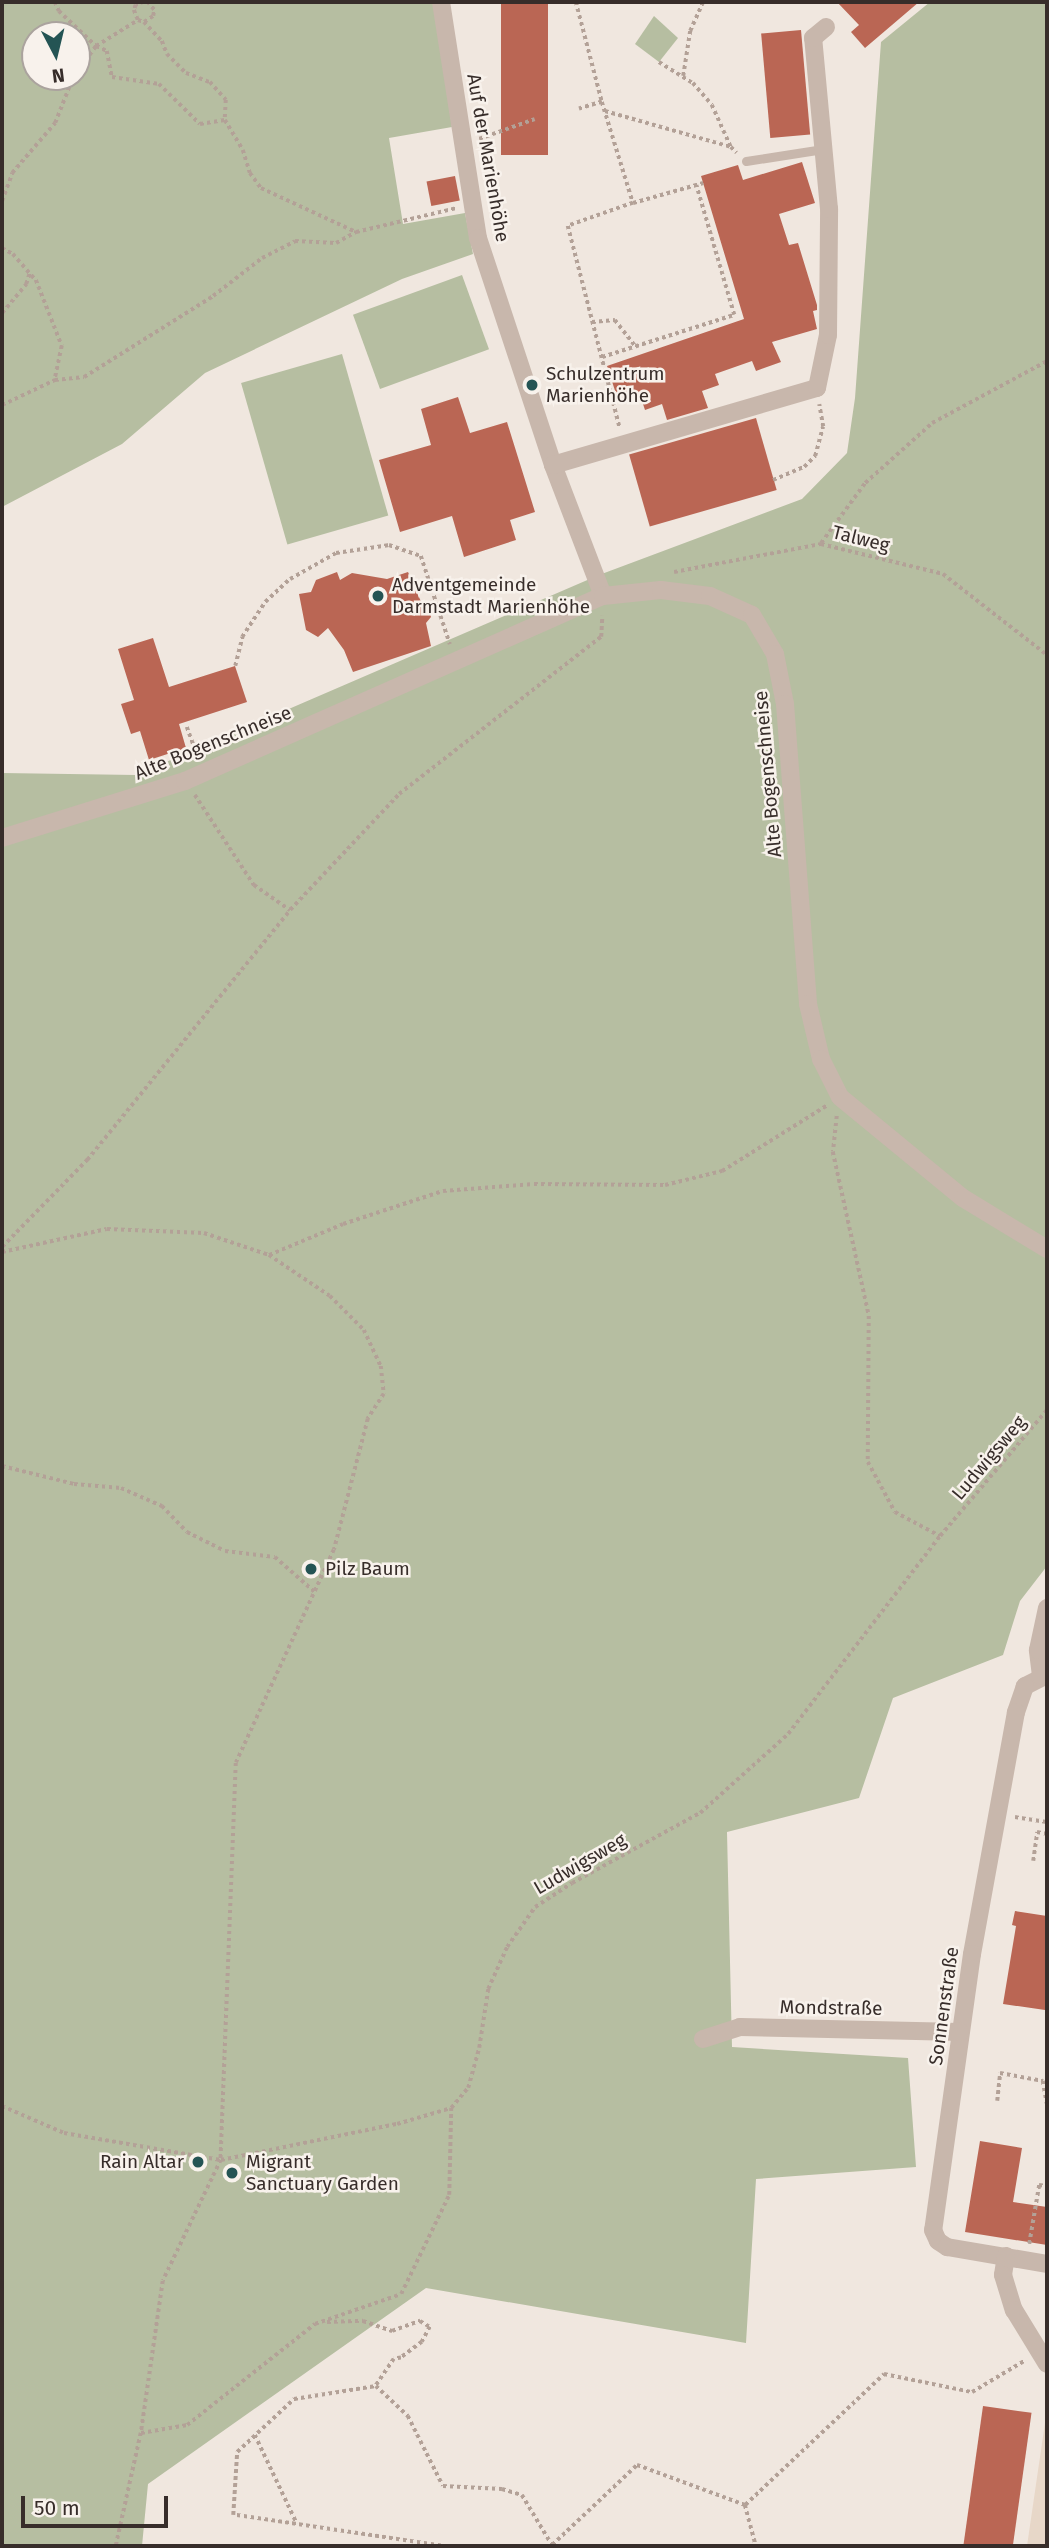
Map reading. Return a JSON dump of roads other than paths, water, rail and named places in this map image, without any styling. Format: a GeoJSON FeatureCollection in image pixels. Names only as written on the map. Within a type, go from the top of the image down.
{"type":"FeatureCollection","features":[{"type":"Feature","properties":{"kind":"street","name":"Auf der Marienhöhe"},"geometry":{"type":"LineString","coordinates":[[441,2],[478,238],[554,465],[603,596]]}},
{"type":"Feature","properties":{"kind":"street"},"geometry":{"type":"LineString","coordinates":[[554,465],[817,388],[828,335],[829,209],[813,38],[826,27]]}},
{"type":"Feature","properties":{"kind":"street","name":"Alte Bogenschneise"},"geometry":{"type":"LineString","coordinates":[[2,838],[185,781],[603,596],[661,590],[710,596],[752,615],[775,654],[785,704],[808,1004],[821,1059],[840,1097],[963,1198],[1047,1249]]}},
{"type":"Feature","properties":{"kind":"street"},"geometry":{"type":"LineString","coordinates":[[1044,1675],[1038,1650],[1047,1608]]}},
{"type":"Feature","properties":{"kind":"street","name":"Sonnenstraße"},"geometry":{"type":"LineString","coordinates":[[1044,1675],[1025,1686],[1016,1712],[996,1814],[960,2032],[933,2230],[938,2241],[947,2247],[1047,2264]]}},
{"type":"Feature","properties":{"kind":"street","name":"Mondstraße"},"geometry":{"type":"LineString","coordinates":[[703,2039],[740,2026],[960,2032]]}},
{"type":"Feature","properties":{"kind":"street"},"geometry":{"type":"LineString","coordinates":[[1006,2256],[1003,2275],[1014,2310],[1043,2358]]}},
{"type":"Feature","properties":{"kind":"lane"},"geometry":{"type":"LineString","coordinates":[[746,161],[824,149]]}},
{"type":"Feature","properties":{"kind":"place","name":"Schulzentrum Marienhöhe"},"geometry":{"type":"Point","coordinates":[532,385]}},
{"type":"Feature","properties":{"kind":"place","name":"Adventgemeinde Darmstadt Marienhöhe"},"geometry":{"type":"Point","coordinates":[378,596]}},
{"type":"Feature","properties":{"kind":"place","name":"Pilz Baum"},"geometry":{"type":"Point","coordinates":[311,1569]}},
{"type":"Feature","properties":{"kind":"place","name":"Rain Altar"},"geometry":{"type":"Point","coordinates":[198,2162]}},
{"type":"Feature","properties":{"kind":"place","name":"Migrant Sanctuary Garden"},"geometry":{"type":"Point","coordinates":[232,2173]}}]}
